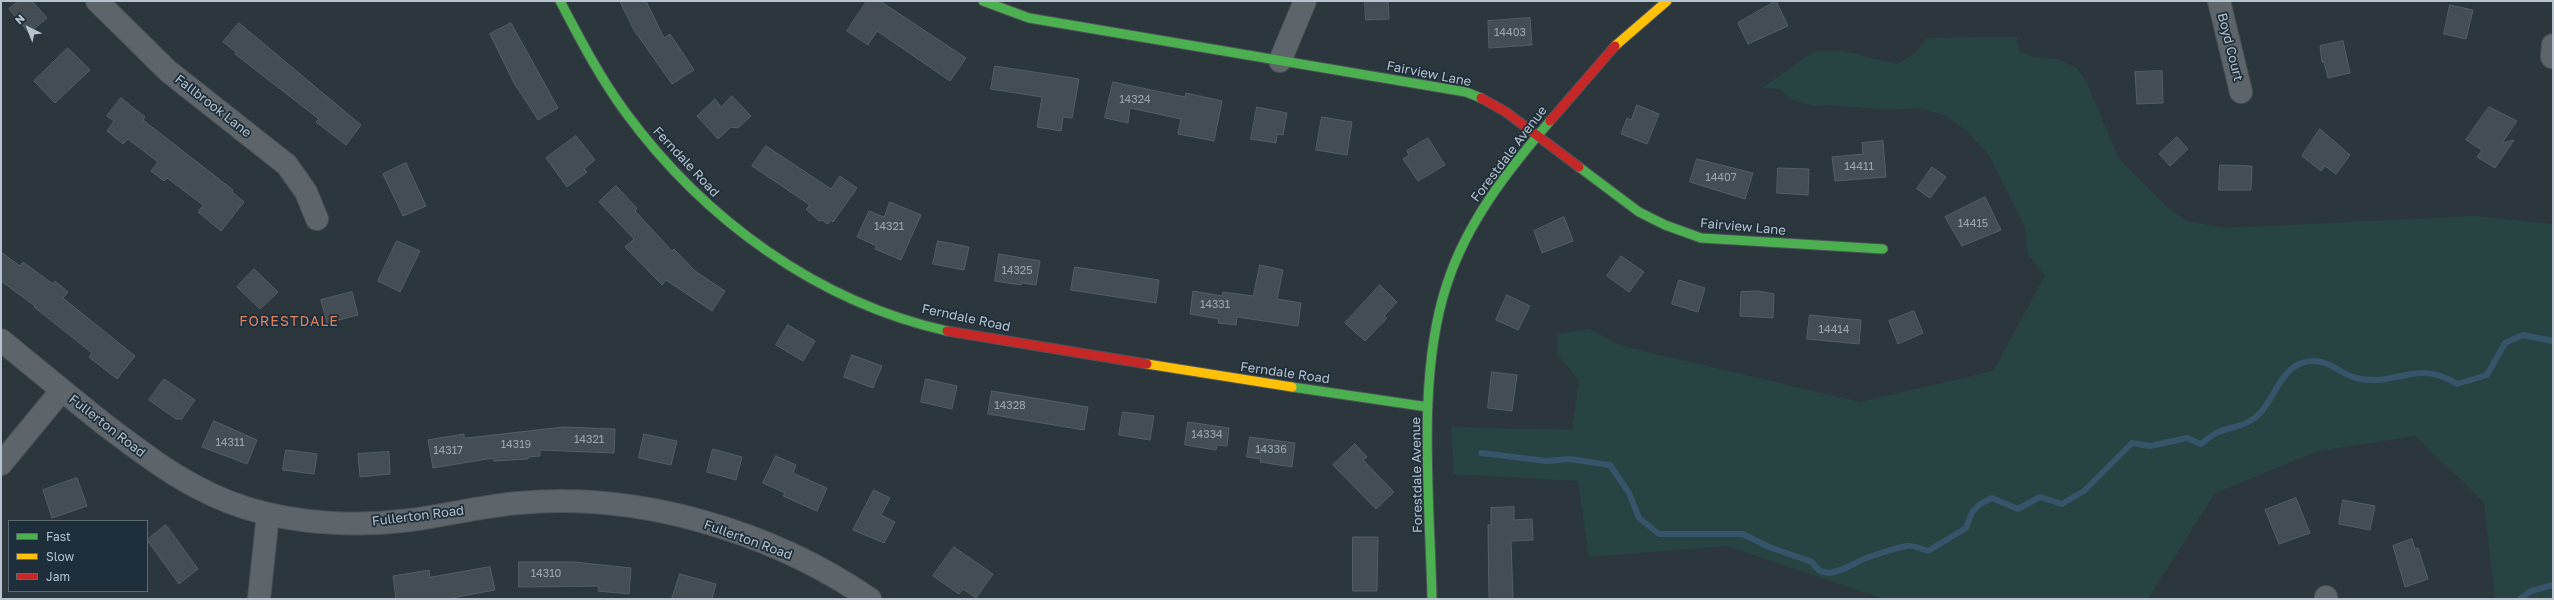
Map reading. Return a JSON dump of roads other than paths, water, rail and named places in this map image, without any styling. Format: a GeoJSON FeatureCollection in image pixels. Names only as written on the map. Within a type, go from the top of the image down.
{"type":"FeatureCollection","features":[{"type":"Feature","properties":{"kind":"street","name":"Fallbrook Lane"},"geometry":{"type":"LineString","coordinates":[[97,1],[168,71],[287,165],[306,192],[317,219]]}},
{"type":"Feature","properties":{"kind":"street","name":"Ferndale Road"},"geometry":{"type":"LineString","coordinates":[[560,1],[574,30],[602,79],[634,125],[670,168],[702,200],[743,235],[786,264],[832,289],[890,314],[940,329],[1241,380],[1428,407]]}},
{"type":"Feature","properties":{"kind":"street","name":"Fairview Lane"},"geometry":{"type":"LineString","coordinates":[[983,1],[1029,18],[1466,92],[1496,106],[1639,212],[1658,224],[1684,234],[1711,240],[1882,249]]}},
{"type":"Feature","properties":{"kind":"street"},"geometry":{"type":"LineString","coordinates":[[1280,61],[1305,1]]}},
{"type":"Feature","properties":{"kind":"street","name":"Forestdale Avenue"},"geometry":{"type":"LineString","coordinates":[[1432,599],[1428,407],[1430,355],[1436,324],[1456,259],[1476,220],[1494,191],[1537,136],[1624,36],[1668,1]]}},
{"type":"Feature","properties":{"kind":"street","name":"Boyd Court"},"geometry":{"type":"LineString","coordinates":[[2219,1],[2241,92]]}},
{"type":"Feature","properties":{"kind":"street","name":"Fullerton Road"},"geometry":{"type":"LineString","coordinates":[[1,340],[62,390],[176,477],[227,501],[268,514],[314,521],[364,523],[412,520],[520,503],[571,502],[620,506],[692,520],[746,536],[822,569],[870,599]]}},
{"type":"Feature","properties":{"kind":"street"},"geometry":{"type":"LineString","coordinates":[[1,464],[62,390]]}},
{"type":"Feature","properties":{"kind":"street"},"geometry":{"type":"LineString","coordinates":[[258,599],[268,514]]}},
{"type":"Feature","properties":{"kind":"waterway"},"geometry":{"type":"LineString","coordinates":[[1481,453],[1547,461],[1570,459],[1610,465],[1629,493],[1639,518],[1659,534],[1743,534],[1769,547],[1812,562],[1817,569],[1831,573],[1839,571],[1869,557],[1902,547],[1912,546],[1928,551],[1966,528],[1972,512],[1980,504],[1992,498],[2018,509],[2040,497],[2062,504],[2084,491],[2132,443],[2150,446],[2187,438],[2201,444],[2216,433],[2246,423],[2257,416],[2267,405],[2285,375],[2297,365],[2305,362],[2321,362],[2350,376],[2369,380],[2382,380],[2418,373],[2443,377],[2457,384],[2487,375],[2505,343],[2523,335],[2553,341]]}},
{"type":"Feature","properties":{"kind":"waterway"},"geometry":{"type":"LineString","coordinates":[[2520,599],[2531,591],[2553,585]]}},
{"type":"Feature","properties":{"kind":"district","name":"FORESTDALE"},"geometry":{"type":"Point","coordinates":[289,322]}}]}
